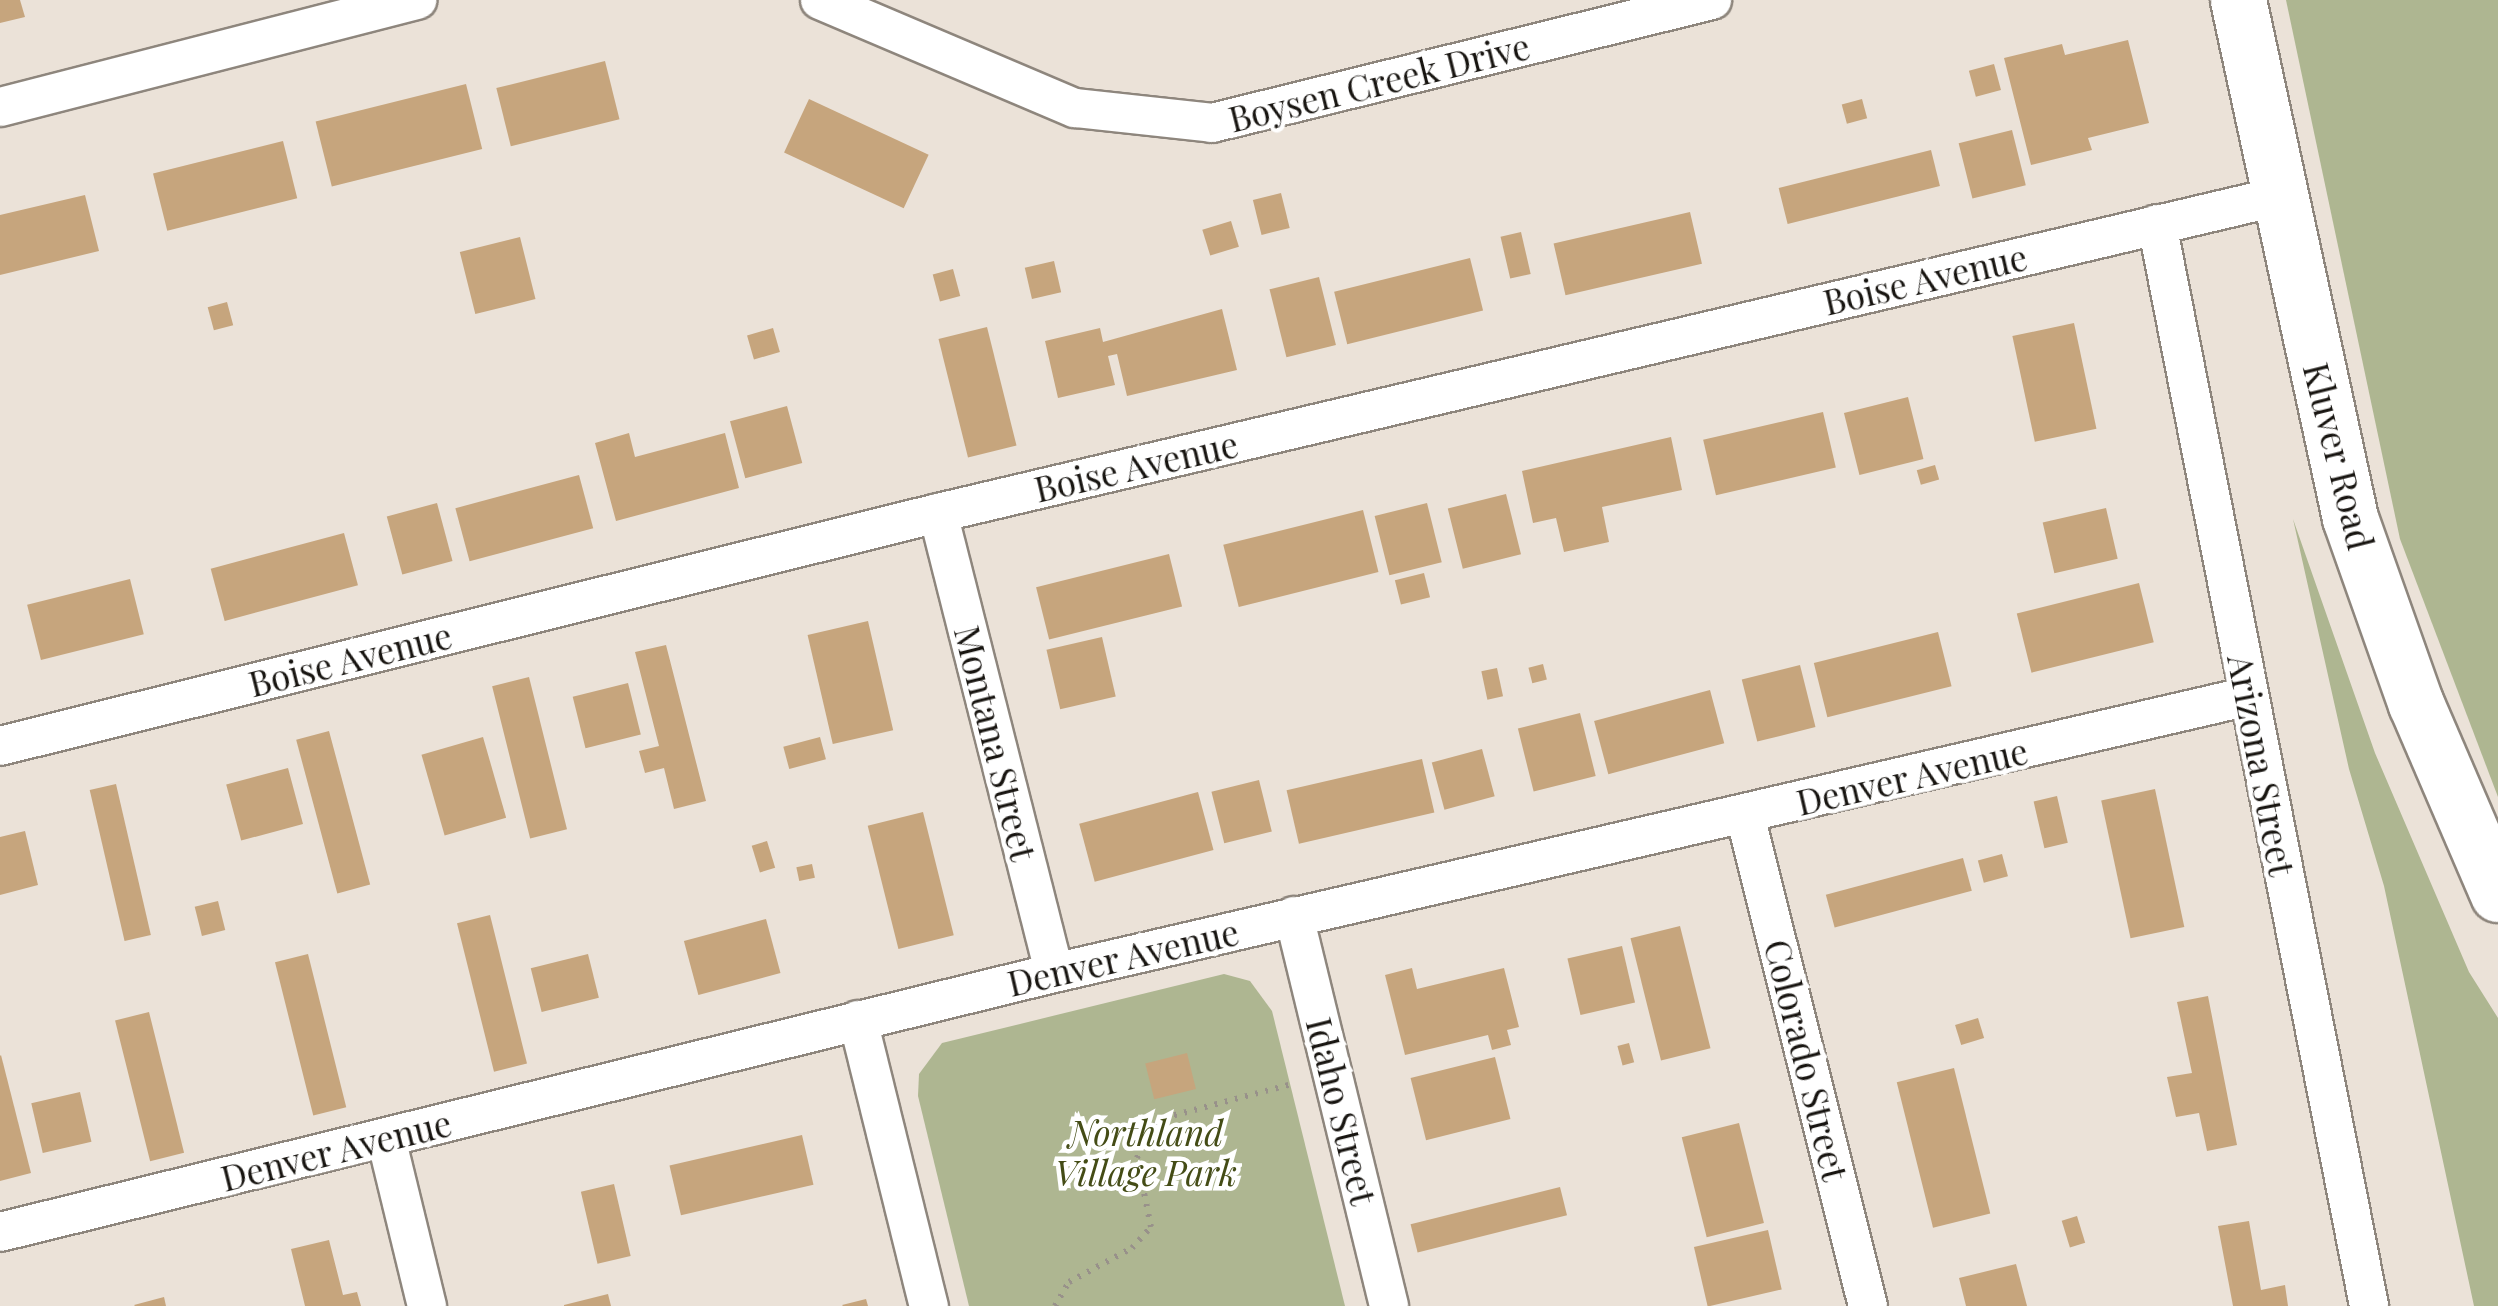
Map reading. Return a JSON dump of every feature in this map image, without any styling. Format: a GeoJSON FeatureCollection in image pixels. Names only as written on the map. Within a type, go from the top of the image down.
{"type":"FeatureCollection","features":[{"type":"Feature","properties":{"kind":"street"},"geometry":{"type":"LineString","coordinates":[[0,107],[417,0]]}},
{"type":"Feature","properties":{"kind":"street","name":"Boysen Creek Drive"},"geometry":{"type":"LineString","coordinates":[[820,0],[884,12],[1075,108],[1212,123],[1712,0]]}},
{"type":"Feature","properties":{"kind":"street","name":"Kluver Road"},"geometry":{"type":"LineString","coordinates":[[2238,0],[2276,197],[2350,518],[2416,704],[2498,894]]}},
{"type":"Feature","properties":{"kind":"street","name":"Boise Avenue"},"geometry":{"type":"LineString","coordinates":[[0,746],[938,513],[2276,197]]}},
{"type":"Feature","properties":{"kind":"street","name":"Arizona Street"},"geometry":{"type":"LineString","coordinates":[[2157,224],[2369,1306]]}},
{"type":"Feature","properties":{"kind":"street","name":"Montana Street"},"geometry":{"type":"LineString","coordinates":[[938,513],[1054,973]]}},
{"type":"Feature","properties":{"kind":"street","name":"Denver Avenue"},"geometry":{"type":"LineString","coordinates":[[0,1232],[1054,973],[2248,696]]}},
{"type":"Feature","properties":{"kind":"street","name":"Colorado Street"},"geometry":{"type":"LineString","coordinates":[[1745,815],[1868,1306]]}},
{"type":"Feature","properties":{"kind":"street","name":"Idaho Street"},"geometry":{"type":"LineString","coordinates":[[1294,916],[1389,1306]]}},
{"type":"Feature","properties":{"kind":"street"},"geometry":{"type":"LineString","coordinates":[[858,1020],[929,1306]]}},
{"type":"Feature","properties":{"kind":"street"},"geometry":{"type":"LineString","coordinates":[[386,1138],[427,1306]]}},
{"type":"Feature","properties":{"kind":"path"},"geometry":{"type":"LineString","coordinates":[[1055,1306],[1069,1282],[1132,1248],[1151,1226],[1137,1158],[1148,1132],[1164,1118],[1294,1084]]}},
{"type":"Feature","properties":{"kind":"green space"},"geometry":{"type":"Polygon","coordinates":[[[2286,0],[2498,0],[2498,797],[2400,539],[2286,0]]]}},
{"type":"Feature","properties":{"kind":"green space"},"geometry":{"type":"Polygon","coordinates":[[[2293,519],[2375,753],[2469,972],[2498,1018],[2498,1306],[2474,1306],[2384,886],[2349,769],[2293,519]]]}},
{"type":"Feature","properties":{"kind":"green space","name":"Northland Village Park"},"geometry":{"type":"Polygon","coordinates":[[[1224,974],[1250,981],[1272,1011],[1345,1306],[969,1306],[918,1096],[919,1074],[942,1043],[1224,974]]]}},
{"type":"Feature","properties":{"kind":"building"},"geometry":{"type":"Polygon","coordinates":[[[0,0],[20,0],[25,17],[0,23],[0,0]]]}},
{"type":"Feature","properties":{"kind":"building"},"geometry":{"type":"Polygon","coordinates":[[[2128,40],[2149,123],[2088,138],[2092,150],[2031,165],[2004,58],[2062,44],[2065,55],[2128,40]]]}},
{"type":"Feature","properties":{"kind":"building"},"geometry":{"type":"Polygon","coordinates":[[[605,61],[620,119],[511,146],[496,88],[605,61]]]}},
{"type":"Feature","properties":{"kind":"building"},"geometry":{"type":"Polygon","coordinates":[[[1994,64],[2001,90],[1976,97],[1969,71],[1994,64]]]}},
{"type":"Feature","properties":{"kind":"building"},"geometry":{"type":"Polygon","coordinates":[[[466,84],[482,149],[332,187],[316,121],[466,84]]]}},
{"type":"Feature","properties":{"kind":"building"},"geometry":{"type":"Polygon","coordinates":[[[809,99],[929,155],[904,208],[784,152],[809,99]]]}},
{"type":"Feature","properties":{"kind":"building"},"geometry":{"type":"Polygon","coordinates":[[[1862,99],[1867,118],[1847,124],[1842,104],[1862,99]]]}},
{"type":"Feature","properties":{"kind":"building"},"geometry":{"type":"Polygon","coordinates":[[[2012,130],[2026,185],[1972,199],[1959,143],[2012,130]]]}},
{"type":"Feature","properties":{"kind":"building"},"geometry":{"type":"Polygon","coordinates":[[[283,141],[297,198],[167,231],[153,173],[283,141]]]}},
{"type":"Feature","properties":{"kind":"building"},"geometry":{"type":"Polygon","coordinates":[[[1931,150],[1940,186],[1788,224],[1779,188],[1931,150]]]}},
{"type":"Feature","properties":{"kind":"building"},"geometry":{"type":"Polygon","coordinates":[[[1281,193],[1290,228],[1262,235],[1253,200],[1281,193]]]}},
{"type":"Feature","properties":{"kind":"building"},"geometry":{"type":"Polygon","coordinates":[[[85,195],[99,251],[0,275],[0,215],[85,195]]]}},
{"type":"Feature","properties":{"kind":"building"},"geometry":{"type":"Polygon","coordinates":[[[1690,212],[1702,264],[1566,295],[1554,243],[1690,212]]]}},
{"type":"Feature","properties":{"kind":"building"},"geometry":{"type":"Polygon","coordinates":[[[1231,221],[1239,247],[1210,256],[1202,230],[1231,221]]]}},
{"type":"Feature","properties":{"kind":"building"},"geometry":{"type":"Polygon","coordinates":[[[1521,232],[1531,274],[1510,279],[1501,237],[1521,232]]]}},
{"type":"Feature","properties":{"kind":"building"},"geometry":{"type":"Polygon","coordinates":[[[520,237],[535,299],[475,314],[460,252],[520,237]]]}},
{"type":"Feature","properties":{"kind":"building"},"geometry":{"type":"Polygon","coordinates":[[[1470,258],[1483,310],[1347,344],[1334,292],[1470,258]]]}},
{"type":"Feature","properties":{"kind":"building"},"geometry":{"type":"Polygon","coordinates":[[[1054,261],[1061,292],[1032,299],[1025,268],[1054,261]]]}},
{"type":"Feature","properties":{"kind":"building"},"geometry":{"type":"Polygon","coordinates":[[[953,269],[960,296],[940,301],[933,274],[953,269]]]}},
{"type":"Feature","properties":{"kind":"building"},"geometry":{"type":"Polygon","coordinates":[[[1319,277],[1336,345],[1286,357],[1270,289],[1319,277]]]}},
{"type":"Feature","properties":{"kind":"building"},"geometry":{"type":"Polygon","coordinates":[[[227,302],[233,325],[214,330],[208,307],[227,302]]]}},
{"type":"Feature","properties":{"kind":"building"},"geometry":{"type":"Polygon","coordinates":[[[1222,309],[1237,370],[1127,396],[1117,354],[1108,356],[1115,385],[1058,398],[1045,341],[1100,328],[1103,342],[1222,309]]]}},
{"type":"Feature","properties":{"kind":"building"},"geometry":{"type":"Polygon","coordinates":[[[2074,323],[2096,429],[2035,442],[2012,336],[2074,323]]]}},
{"type":"Feature","properties":{"kind":"building"},"geometry":{"type":"Polygon","coordinates":[[[987,327],[1017,445],[968,457],[938,339],[987,327]]]}},
{"type":"Feature","properties":{"kind":"building"},"geometry":{"type":"Polygon","coordinates":[[[773,328],[780,352],[754,359],[747,335],[773,328]]]}},
{"type":"Feature","properties":{"kind":"building"},"geometry":{"type":"Polygon","coordinates":[[[1908,397],[1923,459],[1859,475],[1844,413],[1908,397]]]}},
{"type":"Feature","properties":{"kind":"building"},"geometry":{"type":"Polygon","coordinates":[[[787,406],[802,463],[745,478],[730,421],[787,406]]]}},
{"type":"Feature","properties":{"kind":"building"},"geometry":{"type":"Polygon","coordinates":[[[1823,412],[1836,468],[1716,495],[1703,440],[1823,412]]]}},
{"type":"Feature","properties":{"kind":"building"},"geometry":{"type":"Polygon","coordinates":[[[629,433],[635,457],[725,433],[739,488],[616,521],[595,443],[629,433]]]}},
{"type":"Feature","properties":{"kind":"building"},"geometry":{"type":"Polygon","coordinates":[[[1671,437],[1682,490],[1602,507],[1609,542],[1564,552],[1556,518],[1533,523],[1522,471],[1671,437]]]}},
{"type":"Feature","properties":{"kind":"building"},"geometry":{"type":"Polygon","coordinates":[[[1935,465],[1939,479],[1921,485],[1917,470],[1935,465]]]}},
{"type":"Feature","properties":{"kind":"building"},"geometry":{"type":"Polygon","coordinates":[[[579,475],[593,528],[470,561],[455,508],[579,475]]]}},
{"type":"Feature","properties":{"kind":"building"},"geometry":{"type":"Polygon","coordinates":[[[1506,494],[1521,554],[1463,569],[1448,509],[1506,494]]]}},
{"type":"Feature","properties":{"kind":"building"},"geometry":{"type":"Polygon","coordinates":[[[437,503],[453,561],[402,574],[387,516],[437,503]]]}},
{"type":"Feature","properties":{"kind":"building"},"geometry":{"type":"Polygon","coordinates":[[[1427,503],[1442,562],[1389,575],[1375,516],[1427,503]]]}},
{"type":"Feature","properties":{"kind":"building"},"geometry":{"type":"Polygon","coordinates":[[[2106,508],[2118,559],[2054,573],[2043,523],[2106,508]]]}},
{"type":"Feature","properties":{"kind":"building"},"geometry":{"type":"Polygon","coordinates":[[[1363,510],[1378,572],[1239,607],[1223,545],[1363,510]]]}},
{"type":"Feature","properties":{"kind":"building"},"geometry":{"type":"Polygon","coordinates":[[[344,533],[358,585],[225,621],[211,569],[344,533]]]}},
{"type":"Feature","properties":{"kind":"building"},"geometry":{"type":"Polygon","coordinates":[[[1169,554],[1182,606],[1049,640],[1036,587],[1169,554]]]}},
{"type":"Feature","properties":{"kind":"building"},"geometry":{"type":"Polygon","coordinates":[[[1424,573],[1430,597],[1401,605],[1395,580],[1424,573]]]}},
{"type":"Feature","properties":{"kind":"building"},"geometry":{"type":"Polygon","coordinates":[[[130,579],[144,634],[41,660],[27,605],[130,579]]]}},
{"type":"Feature","properties":{"kind":"building"},"geometry":{"type":"Polygon","coordinates":[[[2139,583],[2154,642],[2031,673],[2017,613],[2139,583]]]}},
{"type":"Feature","properties":{"kind":"building"},"geometry":{"type":"Polygon","coordinates":[[[868,621],[893,730],[833,744],[808,635],[868,621]]]}},
{"type":"Feature","properties":{"kind":"building"},"geometry":{"type":"Polygon","coordinates":[[[1938,632],[1952,686],[1827,717],[1814,663],[1938,632]]]}},
{"type":"Feature","properties":{"kind":"building"},"geometry":{"type":"Polygon","coordinates":[[[1102,637],[1116,696],[1060,709],[1046,650],[1102,637]]]}},
{"type":"Feature","properties":{"kind":"building"},"geometry":{"type":"Polygon","coordinates":[[[666,645],[706,801],[674,809],[664,768],[645,773],[639,751],[659,746],[635,652],[666,645]]]}},
{"type":"Feature","properties":{"kind":"building"},"geometry":{"type":"Polygon","coordinates":[[[1543,664],[1547,680],[1532,683],[1528,668],[1543,664]]]}},
{"type":"Feature","properties":{"kind":"building"},"geometry":{"type":"Polygon","coordinates":[[[1800,665],[1815,727],[1757,742],[1742,680],[1800,665]]]}},
{"type":"Feature","properties":{"kind":"building"},"geometry":{"type":"Polygon","coordinates":[[[1497,668],[1503,696],[1487,700],[1481,671],[1497,668]]]}},
{"type":"Feature","properties":{"kind":"building"},"geometry":{"type":"Polygon","coordinates":[[[529,677],[567,829],[530,839],[492,686],[529,677]]]}},
{"type":"Feature","properties":{"kind":"building"},"geometry":{"type":"Polygon","coordinates":[[[628,683],[641,734],[586,748],[573,697],[628,683]]]}},
{"type":"Feature","properties":{"kind":"building"},"geometry":{"type":"Polygon","coordinates":[[[1710,690],[1724,743],[1608,774],[1594,721],[1710,690]]]}},
{"type":"Feature","properties":{"kind":"building"},"geometry":{"type":"Polygon","coordinates":[[[1580,713],[1596,776],[1534,792],[1518,728],[1580,713]]]}},
{"type":"Feature","properties":{"kind":"building"},"geometry":{"type":"Polygon","coordinates":[[[329,731],[370,885],[337,893],[296,740],[329,731]]]}},
{"type":"Feature","properties":{"kind":"building"},"geometry":{"type":"Polygon","coordinates":[[[483,737],[506,818],[445,835],[421,755],[483,737]]]}},
{"type":"Feature","properties":{"kind":"building"},"geometry":{"type":"Polygon","coordinates":[[[820,737],[826,759],[789,769],[783,747],[820,737]]]}},
{"type":"Feature","properties":{"kind":"building"},"geometry":{"type":"Polygon","coordinates":[[[1482,749],[1495,796],[1444,810],[1432,762],[1482,749]]]}},
{"type":"Feature","properties":{"kind":"building"},"geometry":{"type":"Polygon","coordinates":[[[1422,759],[1434,813],[1299,844],[1287,790],[1422,759]]]}},
{"type":"Feature","properties":{"kind":"building"},"geometry":{"type":"Polygon","coordinates":[[[288,768],[303,824],[241,841],[226,785],[288,768]]]}},
{"type":"Feature","properties":{"kind":"building"},"geometry":{"type":"Polygon","coordinates":[[[1259,780],[1272,831],[1224,843],[1211,792],[1259,780]]]}},
{"type":"Feature","properties":{"kind":"building"},"geometry":{"type":"Polygon","coordinates":[[[116,784],[151,935],[125,941],[90,790],[116,784]]]}},
{"type":"Feature","properties":{"kind":"building"},"geometry":{"type":"Polygon","coordinates":[[[2155,789],[2184,927],[2131,938],[2101,800],[2155,789]]]}},
{"type":"Feature","properties":{"kind":"building"},"geometry":{"type":"Polygon","coordinates":[[[1198,792],[1214,850],[1095,882],[1079,824],[1198,792]]]}},
{"type":"Feature","properties":{"kind":"building"},"geometry":{"type":"Polygon","coordinates":[[[2057,796],[2068,843],[2044,848],[2034,801],[2057,796]]]}},
{"type":"Feature","properties":{"kind":"building"},"geometry":{"type":"Polygon","coordinates":[[[923,812],[954,935],[898,949],[868,826],[923,812]]]}},
{"type":"Feature","properties":{"kind":"building"},"geometry":{"type":"Polygon","coordinates":[[[25,831],[38,885],[0,895],[0,837],[25,831]]]}},
{"type":"Feature","properties":{"kind":"building"},"geometry":{"type":"Polygon","coordinates":[[[767,841],[775,868],[760,872],[752,846],[767,841]]]}},
{"type":"Feature","properties":{"kind":"building"},"geometry":{"type":"Polygon","coordinates":[[[2002,854],[2008,876],[1984,883],[1978,860],[2002,854]]]}},
{"type":"Feature","properties":{"kind":"building"},"geometry":{"type":"Polygon","coordinates":[[[1963,858],[1972,891],[1835,928],[1826,895],[1963,858]]]}},
{"type":"Feature","properties":{"kind":"building"},"geometry":{"type":"Polygon","coordinates":[[[812,864],[815,878],[799,881],[796,867],[812,864]]]}},
{"type":"Feature","properties":{"kind":"building"},"geometry":{"type":"Polygon","coordinates":[[[218,901],[225,930],[202,936],[195,907],[218,901]]]}},
{"type":"Feature","properties":{"kind":"building"},"geometry":{"type":"Polygon","coordinates":[[[490,915],[527,1063],[494,1072],[457,923],[490,915]]]}},
{"type":"Feature","properties":{"kind":"building"},"geometry":{"type":"Polygon","coordinates":[[[766,919],[780,973],[698,995],[684,941],[766,919]]]}},
{"type":"Feature","properties":{"kind":"building"},"geometry":{"type":"Polygon","coordinates":[[[1680,926],[1710,1048],[1661,1061],[1631,938],[1680,926]]]}},
{"type":"Feature","properties":{"kind":"building"},"geometry":{"type":"Polygon","coordinates":[[[1622,946],[1635,1003],[1580,1015],[1567,959],[1622,946]]]}},
{"type":"Feature","properties":{"kind":"building"},"geometry":{"type":"Polygon","coordinates":[[[308,954],[346,1107],[313,1116],[275,962],[308,954]]]}},
{"type":"Feature","properties":{"kind":"building"},"geometry":{"type":"Polygon","coordinates":[[[588,954],[599,998],[542,1012],[531,968],[588,954]]]}},
{"type":"Feature","properties":{"kind":"building"},"geometry":{"type":"Polygon","coordinates":[[[1412,968],[1417,989],[1504,968],[1519,1027],[1507,1030],[1511,1045],[1492,1050],[1488,1035],[1405,1055],[1385,975],[1412,968]]]}},
{"type":"Feature","properties":{"kind":"building"},"geometry":{"type":"Polygon","coordinates":[[[2208,996],[2237,1145],[2207,1151],[2199,1113],[2176,1117],[2167,1077],[2192,1073],[2177,1002],[2208,996]]]}},
{"type":"Feature","properties":{"kind":"building"},"geometry":{"type":"Polygon","coordinates":[[[149,1012],[184,1153],[150,1161],[115,1020],[149,1012]]]}},
{"type":"Feature","properties":{"kind":"building"},"geometry":{"type":"Polygon","coordinates":[[[1978,1018],[1984,1038],[1961,1045],[1955,1025],[1978,1018]]]}},
{"type":"Feature","properties":{"kind":"building"},"geometry":{"type":"Polygon","coordinates":[[[1629,1043],[1634,1062],[1623,1065],[1617,1046],[1629,1043]]]}},
{"type":"Feature","properties":{"kind":"building"},"geometry":{"type":"Polygon","coordinates":[[[1187,1053],[1196,1089],[1154,1099],[1145,1063],[1187,1053]]]}},
{"type":"Feature","properties":{"kind":"building"},"geometry":{"type":"Polygon","coordinates":[[[0,1056],[31,1173],[0,1181],[0,1056]]]}},
{"type":"Feature","properties":{"kind":"building"},"geometry":{"type":"Polygon","coordinates":[[[1495,1057],[1510,1119],[1426,1140],[1411,1078],[1495,1057]]]}},
{"type":"Feature","properties":{"kind":"building"},"geometry":{"type":"Polygon","coordinates":[[[1954,1068],[1990,1214],[1933,1228],[1897,1082],[1954,1068]]]}},
{"type":"Feature","properties":{"kind":"building"},"geometry":{"type":"Polygon","coordinates":[[[80,1092],[91,1142],[43,1153],[31,1103],[80,1092]]]}},
{"type":"Feature","properties":{"kind":"building"},"geometry":{"type":"Polygon","coordinates":[[[1739,1123],[1764,1223],[1707,1237],[1682,1137],[1739,1123]]]}},
{"type":"Feature","properties":{"kind":"building"},"geometry":{"type":"Polygon","coordinates":[[[802,1135],[813,1185],[681,1215],[669,1166],[802,1135]]]}},
{"type":"Feature","properties":{"kind":"building"},"geometry":{"type":"Polygon","coordinates":[[[614,1184],[631,1256],[598,1264],[581,1192],[614,1184]]]}},
{"type":"Feature","properties":{"kind":"building"},"geometry":{"type":"Polygon","coordinates":[[[1560,1187],[1567,1215],[1418,1252],[1411,1224],[1560,1187]]]}},
{"type":"Feature","properties":{"kind":"building"},"geometry":{"type":"Polygon","coordinates":[[[2077,1216],[2085,1243],[2070,1247],[2062,1221],[2077,1216]]]}},
{"type":"Feature","properties":{"kind":"building"},"geometry":{"type":"Polygon","coordinates":[[[2249,1221],[2261,1290],[2285,1285],[2288,1306],[2233,1306],[2218,1226],[2249,1221]]]}},
{"type":"Feature","properties":{"kind":"building"},"geometry":{"type":"Polygon","coordinates":[[[1768,1230],[1782,1289],[1708,1306],[1694,1247],[1768,1230]]]}},
{"type":"Feature","properties":{"kind":"building"},"geometry":{"type":"Polygon","coordinates":[[[329,1240],[343,1295],[357,1292],[361,1306],[305,1306],[291,1249],[329,1240]]]}},
{"type":"Feature","properties":{"kind":"building"},"geometry":{"type":"Polygon","coordinates":[[[2016,1264],[2027,1306],[1966,1306],[1959,1278],[2016,1264]]]}},
{"type":"Feature","properties":{"kind":"building"},"geometry":{"type":"Polygon","coordinates":[[[608,1294],[611,1306],[564,1306],[564,1305],[608,1294]]]}},
{"type":"Feature","properties":{"kind":"building"},"geometry":{"type":"Polygon","coordinates":[[[164,1297],[166,1306],[134,1305],[164,1297]]]}},
{"type":"Feature","properties":{"kind":"building"},"geometry":{"type":"Polygon","coordinates":[[[866,1299],[868,1306],[842,1305],[866,1299]]]}}]}
